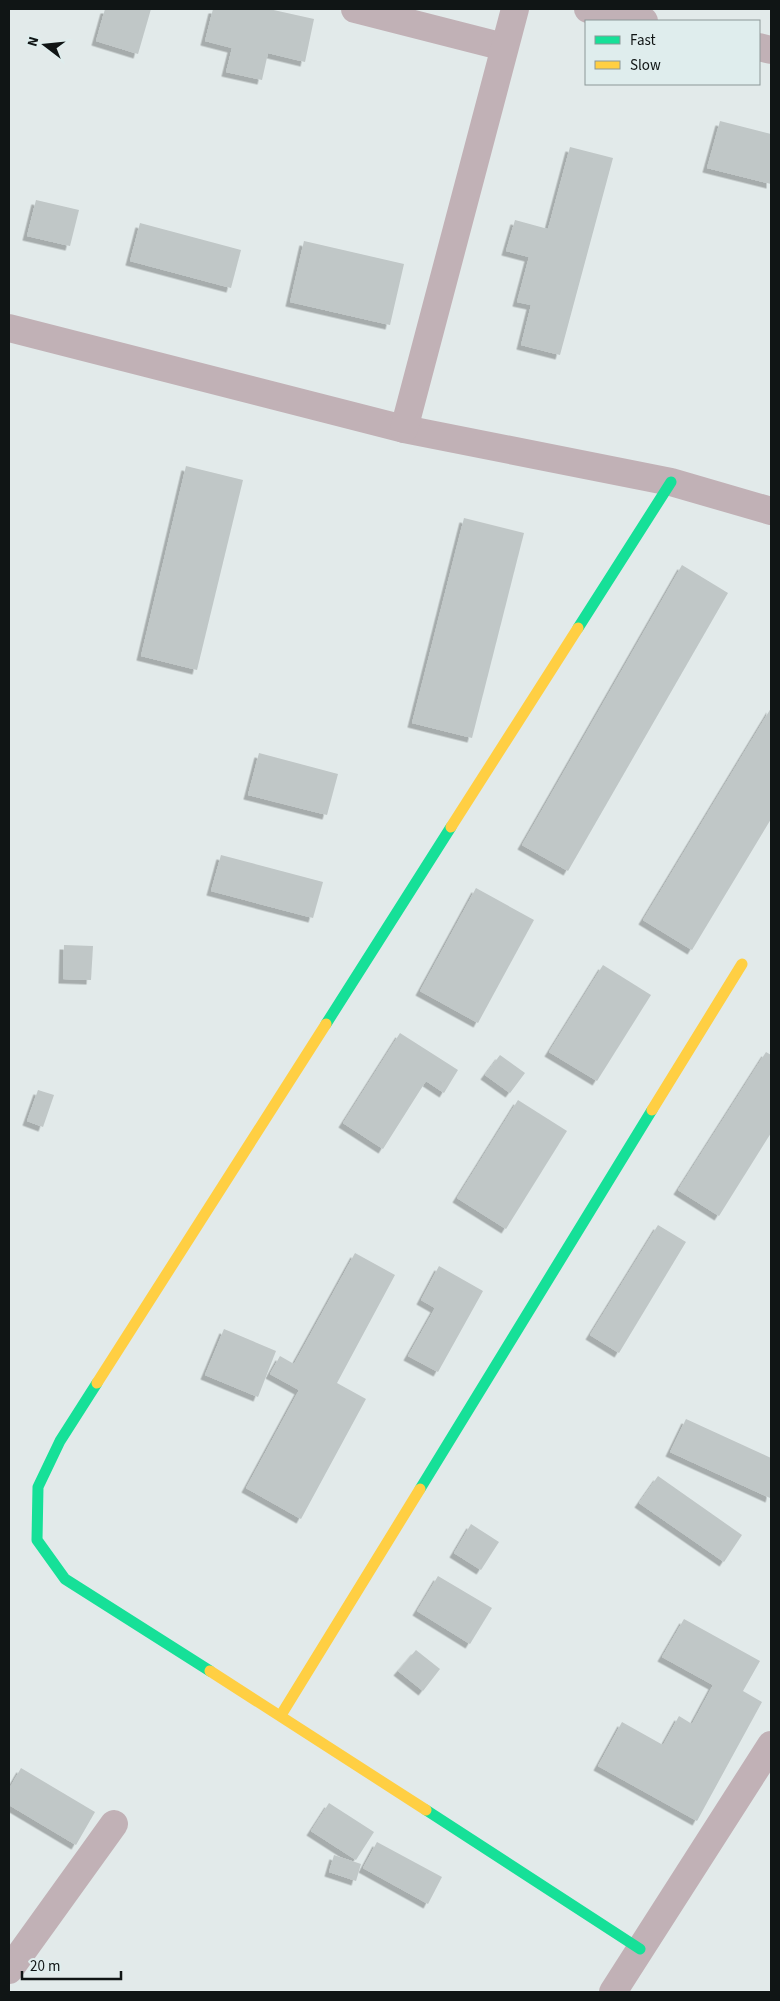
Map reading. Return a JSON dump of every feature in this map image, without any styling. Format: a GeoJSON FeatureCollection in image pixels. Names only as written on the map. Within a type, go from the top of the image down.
{"type":"FeatureCollection","features":[{"type":"Feature","properties":{"kind":"street"},"geometry":{"type":"LineString","coordinates":[[354,9],[504,46]]}},
{"type":"Feature","properties":{"kind":"street"},"geometry":{"type":"LineString","coordinates":[[404,429],[515,9]]}},
{"type":"Feature","properties":{"kind":"street"},"geometry":{"type":"LineString","coordinates":[[588,9],[639,20]]}},
{"type":"Feature","properties":{"kind":"street"},"geometry":{"type":"LineString","coordinates":[[9,328],[404,429],[671,482],[771,511]]}},
{"type":"Feature","properties":{"kind":"street"},"geometry":{"type":"LineString","coordinates":[[640,1949],[281,1715],[65,1579],[37,1540],[38,1488],[65,1433],[671,482]]}},
{"type":"Feature","properties":{"kind":"street"},"geometry":{"type":"LineString","coordinates":[[281,1715],[742,964]]}},
{"type":"Feature","properties":{"kind":"street"},"geometry":{"type":"LineString","coordinates":[[613,1992],[771,1745]]}},
{"type":"Feature","properties":{"kind":"street"},"geometry":{"type":"LineString","coordinates":[[9,1970],[114,1824]]}},
{"type":"Feature","properties":{"kind":"building"},"geometry":{"type":"Polygon","coordinates":[[[105,9],[151,9],[138,54],[96,41],[105,9]]]}},
{"type":"Feature","properties":{"kind":"building"},"geometry":{"type":"Polygon","coordinates":[[[213,9],[269,9],[314,19],[305,62],[268,53],[262,80],[226,72],[232,48],[205,41],[213,9]]]}},
{"type":"Feature","properties":{"kind":"building"},"geometry":{"type":"Polygon","coordinates":[[[720,121],[771,134],[771,184],[707,168],[720,121]]]}},
{"type":"Feature","properties":{"kind":"building"},"geometry":{"type":"Polygon","coordinates":[[[570,147],[613,158],[560,355],[521,345],[531,305],[517,302],[529,257],[506,251],[515,220],[548,229],[570,147]]]}},
{"type":"Feature","properties":{"kind":"building"},"geometry":{"type":"Polygon","coordinates":[[[36,200],[79,210],[70,246],[27,236],[36,200]]]}},
{"type":"Feature","properties":{"kind":"building"},"geometry":{"type":"Polygon","coordinates":[[[140,223],[241,250],[231,288],[130,261],[140,223]]]}},
{"type":"Feature","properties":{"kind":"building"},"geometry":{"type":"Polygon","coordinates":[[[304,241],[404,264],[390,325],[290,302],[304,241]]]}},
{"type":"Feature","properties":{"kind":"building"},"geometry":{"type":"Polygon","coordinates":[[[186,466],[243,480],[197,670],[141,656],[186,466]]]}},
{"type":"Feature","properties":{"kind":"building"},"geometry":{"type":"Polygon","coordinates":[[[464,518],[524,533],[472,738],[412,723],[464,518]]]}},
{"type":"Feature","properties":{"kind":"building"},"geometry":{"type":"Polygon","coordinates":[[[682,565],[728,593],[568,871],[522,845],[682,565]]]}},
{"type":"Feature","properties":{"kind":"building"},"geometry":{"type":"Polygon","coordinates":[[[771,708],[771,819],[692,950],[643,920],[771,708]]]}},
{"type":"Feature","properties":{"kind":"building"},"geometry":{"type":"Polygon","coordinates":[[[259,753],[338,774],[327,815],[248,795],[259,753]]]}},
{"type":"Feature","properties":{"kind":"building"},"geometry":{"type":"Polygon","coordinates":[[[221,855],[323,882],[313,918],[211,891],[221,855]]]}},
{"type":"Feature","properties":{"kind":"building"},"geometry":{"type":"Polygon","coordinates":[[[476,888],[534,920],[478,1023],[420,991],[476,888]]]}},
{"type":"Feature","properties":{"kind":"building"},"geometry":{"type":"Polygon","coordinates":[[[64,945],[93,946],[91,980],[63,979],[64,945]]]}},
{"type":"Feature","properties":{"kind":"building"},"geometry":{"type":"Polygon","coordinates":[[[603,965],[651,995],[597,1081],[549,1052],[603,965]]]}},
{"type":"Feature","properties":{"kind":"building"},"geometry":{"type":"Polygon","coordinates":[[[400,1033],[458,1070],[444,1093],[426,1081],[383,1149],[343,1123],[400,1033]]]}},
{"type":"Feature","properties":{"kind":"building"},"geometry":{"type":"Polygon","coordinates":[[[766,1052],[771,1055],[771,1133],[719,1216],[678,1190],[766,1052]]]}},
{"type":"Feature","properties":{"kind":"building"},"geometry":{"type":"Polygon","coordinates":[[[500,1055],[525,1073],[510,1093],[485,1075],[500,1055]]]}},
{"type":"Feature","properties":{"kind":"building"},"geometry":{"type":"Polygon","coordinates":[[[38,1090],[54,1095],[43,1127],[27,1121],[38,1090]]]}},
{"type":"Feature","properties":{"kind":"building"},"geometry":{"type":"Polygon","coordinates":[[[518,1100],[567,1131],[506,1229],[457,1198],[518,1100]]]}},
{"type":"Feature","properties":{"kind":"building"},"geometry":{"type":"Polygon","coordinates":[[[658,1225],[686,1242],[619,1353],[590,1335],[658,1225]]]}},
{"type":"Feature","properties":{"kind":"building"},"geometry":{"type":"Polygon","coordinates":[[[355,1253],[395,1275],[337,1383],[366,1399],[301,1519],[246,1488],[299,1390],[270,1374],[280,1356],[294,1364],[355,1253]]]}},
{"type":"Feature","properties":{"kind":"building"},"geometry":{"type":"Polygon","coordinates":[[[439,1266],[483,1291],[438,1372],[408,1356],[435,1308],[421,1300],[439,1266]]]}},
{"type":"Feature","properties":{"kind":"building"},"geometry":{"type":"Polygon","coordinates":[[[224,1329],[276,1351],[258,1397],[205,1375],[224,1329]]]}},
{"type":"Feature","properties":{"kind":"building"},"geometry":{"type":"Polygon","coordinates":[[[686,1419],[771,1458],[770,1498],[670,1452],[686,1419]]]}},
{"type":"Feature","properties":{"kind":"building"},"geometry":{"type":"Polygon","coordinates":[[[658,1476],[742,1535],[724,1562],[639,1503],[658,1476]]]}},
{"type":"Feature","properties":{"kind":"building"},"geometry":{"type":"Polygon","coordinates":[[[471,1524],[499,1542],[481,1570],[454,1553],[471,1524]]]}},
{"type":"Feature","properties":{"kind":"building"},"geometry":{"type":"Polygon","coordinates":[[[438,1576],[492,1608],[470,1644],[417,1611],[438,1576]]]}},
{"type":"Feature","properties":{"kind":"building"},"geometry":{"type":"Polygon","coordinates":[[[684,1619],[760,1661],[743,1691],[762,1702],[697,1821],[598,1766],[622,1722],[663,1745],[679,1716],[692,1724],[713,1685],[662,1657],[684,1619]]]}},
{"type":"Feature","properties":{"kind":"building"},"geometry":{"type":"Polygon","coordinates":[[[416,1650],[440,1669],[423,1691],[398,1671],[416,1650]]]}},
{"type":"Feature","properties":{"kind":"building"},"geometry":{"type":"Polygon","coordinates":[[[21,1768],[95,1812],[76,1845],[9,1805],[9,1789],[21,1768]]]}},
{"type":"Feature","properties":{"kind":"building"},"geometry":{"type":"Polygon","coordinates":[[[329,1803],[374,1832],[356,1860],[311,1831],[329,1803]]]}},
{"type":"Feature","properties":{"kind":"building"},"geometry":{"type":"Polygon","coordinates":[[[377,1842],[442,1877],[428,1904],[363,1868],[377,1842]]]}},
{"type":"Feature","properties":{"kind":"building"},"geometry":{"type":"Polygon","coordinates":[[[334,1855],[361,1864],[356,1881],[329,1872],[334,1855]]]}},
{"type":"Feature","properties":{"kind":"traffic: fast"},"geometry":{"type":"LineString","coordinates":[[578,628],[671,482]]}},
{"type":"Feature","properties":{"kind":"traffic: fast"},"geometry":{"type":"LineString","coordinates":[[326,1024],[451,827]]}},
{"type":"Feature","properties":{"kind":"traffic: fast"},"geometry":{"type":"LineString","coordinates":[[420,1489],[652,1110]]}},
{"type":"Feature","properties":{"kind":"traffic: fast"},"geometry":{"type":"LineString","coordinates":[[97,1383],[60,1441],[38,1487],[37,1540],[65,1579],[210,1671]]}},
{"type":"Feature","properties":{"kind":"traffic: fast"},"geometry":{"type":"LineString","coordinates":[[426,1810],[640,1949]]}},
{"type":"Feature","properties":{"kind":"traffic: slow"},"geometry":{"type":"LineString","coordinates":[[451,827],[578,628]]}},
{"type":"Feature","properties":{"kind":"traffic: slow"},"geometry":{"type":"LineString","coordinates":[[652,1110],[742,964]]}},
{"type":"Feature","properties":{"kind":"traffic: slow"},"geometry":{"type":"LineString","coordinates":[[97,1383],[326,1024]]}},
{"type":"Feature","properties":{"kind":"traffic: slow"},"geometry":{"type":"LineString","coordinates":[[281,1715],[420,1489]]}},
{"type":"Feature","properties":{"kind":"traffic: slow"},"geometry":{"type":"LineString","coordinates":[[210,1671],[426,1810]]}}]}
